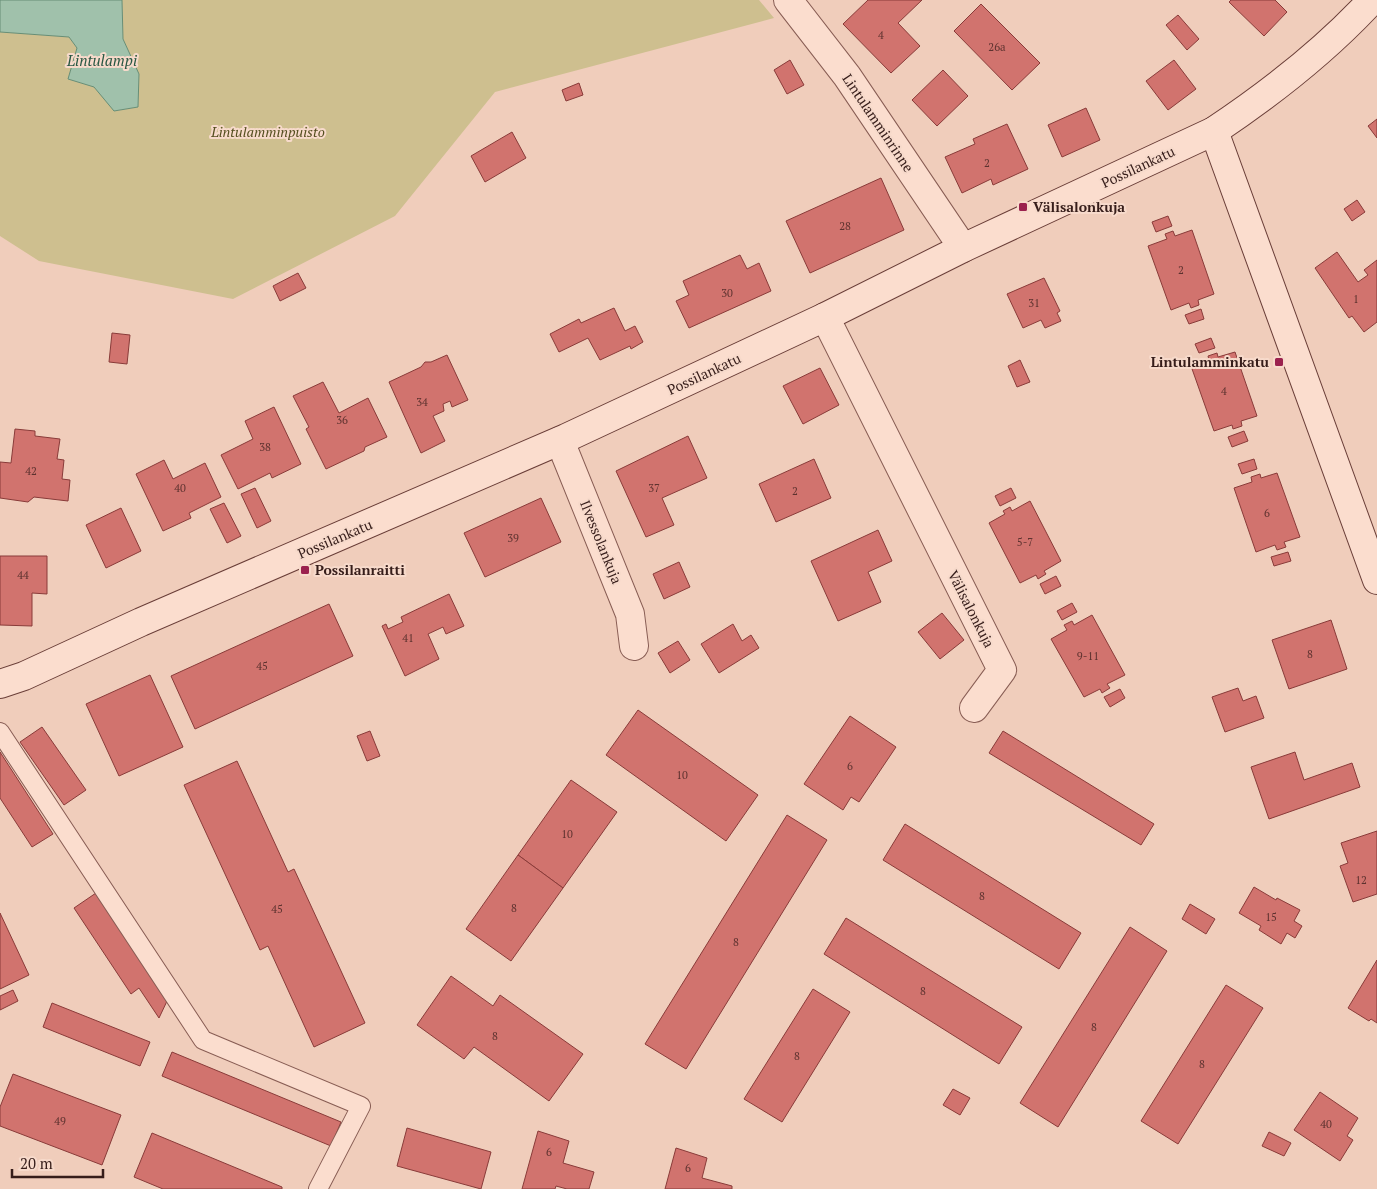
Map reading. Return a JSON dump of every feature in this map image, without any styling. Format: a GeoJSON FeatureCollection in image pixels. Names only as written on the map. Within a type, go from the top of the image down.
{"type":"FeatureCollection","features":[{"type":"Feature","properties":{"kind":"street","name":"Lintulamminrinne"},"geometry":{"type":"LineString","coordinates":[[788,0],[847,76],[963,248]]}},
{"type":"Feature","properties":{"kind":"street","name":"Possilankatu"},"geometry":{"type":"LineString","coordinates":[[0,684],[24,676],[141,622],[560,441],[825,317],[963,248],[1214,131],[1252,106],[1300,68],[1335,38],[1372,0]]}},
{"type":"Feature","properties":{"kind":"street"},"geometry":{"type":"LineString","coordinates":[[1214,131],[1377,580]]}},
{"type":"Feature","properties":{"kind":"street","name":"Välisalonkuja"},"geometry":{"type":"LineString","coordinates":[[825,317],[1002,670],[974,708]]}},
{"type":"Feature","properties":{"kind":"street","name":"Ilvessolankuja"},"geometry":{"type":"LineString","coordinates":[[560,441],[630,614],[634,646]]}},
{"type":"Feature","properties":{"kind":"lane"},"geometry":{"type":"LineString","coordinates":[[0,732],[203,1040],[362,1106],[318,1189]]}},
{"type":"Feature","properties":{"kind":"green space","name":"Lintulamminpuisto"},"geometry":{"type":"Polygon","coordinates":[[[122,0],[759,0],[774,18],[495,92],[395,216],[233,299],[39,261],[0,236],[0,32],[69,37],[77,48],[68,79],[94,87],[115,111],[138,107],[139,74],[123,39],[122,0]]]}},
{"type":"Feature","properties":{"kind":"water","name":"Lintulampi"},"geometry":{"type":"Polygon","coordinates":[[[0,0],[122,0],[123,39],[139,74],[138,107],[114,111],[94,87],[68,79],[77,48],[69,37],[0,32],[0,0]]]}},
{"type":"Feature","properties":{"kind":"building"},"geometry":{"type":"Polygon","coordinates":[[[868,0],[922,0],[898,23],[920,46],[891,73],[843,24],[868,0]]]}},
{"type":"Feature","properties":{"kind":"building"},"geometry":{"type":"Polygon","coordinates":[[[1231,0],[1275,0],[1287,12],[1264,36],[1229,2],[1231,0]]]}},
{"type":"Feature","properties":{"kind":"building"},"geometry":{"type":"Polygon","coordinates":[[[981,4],[1040,63],[1012,90],[954,31],[981,4]]]}},
{"type":"Feature","properties":{"kind":"building"},"geometry":{"type":"Polygon","coordinates":[[[1178,15],[1199,39],[1187,50],[1166,25],[1178,15]]]}},
{"type":"Feature","properties":{"kind":"building"},"geometry":{"type":"Polygon","coordinates":[[[790,60],[804,85],[787,94],[774,70],[790,60]]]}},
{"type":"Feature","properties":{"kind":"building"},"geometry":{"type":"Polygon","coordinates":[[[1174,60],[1196,89],[1168,110],[1146,81],[1174,60]]]}},
{"type":"Feature","properties":{"kind":"building"},"geometry":{"type":"Polygon","coordinates":[[[943,70],[968,96],[937,126],[912,100],[943,70]]]}},
{"type":"Feature","properties":{"kind":"building"},"geometry":{"type":"Polygon","coordinates":[[[579,83],[583,95],[566,101],[562,90],[579,83]]]}},
{"type":"Feature","properties":{"kind":"building"},"geometry":{"type":"Polygon","coordinates":[[[1086,108],[1100,140],[1062,157],[1048,125],[1086,108]]]}},
{"type":"Feature","properties":{"kind":"building"},"geometry":{"type":"Polygon","coordinates":[[[1377,119],[1377,138],[1368,126],[1377,119]]]}},
{"type":"Feature","properties":{"kind":"building"},"geometry":{"type":"Polygon","coordinates":[[[1007,124],[1028,169],[993,185],[991,179],[962,193],[945,157],[975,144],[973,139],[1007,124]]]}},
{"type":"Feature","properties":{"kind":"building"},"geometry":{"type":"Polygon","coordinates":[[[512,132],[526,158],[485,182],[471,156],[512,132]]]}},
{"type":"Feature","properties":{"kind":"building"},"geometry":{"type":"Polygon","coordinates":[[[881,178],[904,230],[810,273],[786,221],[881,178]]]}},
{"type":"Feature","properties":{"kind":"building"},"geometry":{"type":"Polygon","coordinates":[[[1357,200],[1365,212],[1352,221],[1344,209],[1357,200]]]}},
{"type":"Feature","properties":{"kind":"building"},"geometry":{"type":"Polygon","coordinates":[[[1168,216],[1172,226],[1156,232],[1152,222],[1168,216]]]}},
{"type":"Feature","properties":{"kind":"building"},"geometry":{"type":"Polygon","coordinates":[[[1192,230],[1214,294],[1198,300],[1199,305],[1191,308],[1189,303],[1171,310],[1148,246],[1167,239],[1165,234],[1173,231],[1175,236],[1192,230]]]}},
{"type":"Feature","properties":{"kind":"building"},"geometry":{"type":"Polygon","coordinates":[[[1337,252],[1358,282],[1368,275],[1364,270],[1377,260],[1377,322],[1364,332],[1352,316],[1349,318],[1315,268],[1337,252]]]}},
{"type":"Feature","properties":{"kind":"building"},"geometry":{"type":"Polygon","coordinates":[[[740,255],[747,269],[759,263],[771,291],[689,328],[676,301],[689,295],[683,281],[740,255]]]}},
{"type":"Feature","properties":{"kind":"building"},"geometry":{"type":"Polygon","coordinates":[[[298,273],[306,288],[280,301],[273,286],[298,273]]]}},
{"type":"Feature","properties":{"kind":"building"},"geometry":{"type":"Polygon","coordinates":[[[1044,278],[1060,311],[1057,313],[1061,321],[1045,328],[1041,320],[1023,328],[1007,294],[1044,278]]]}},
{"type":"Feature","properties":{"kind":"building"},"geometry":{"type":"Polygon","coordinates":[[[614,308],[625,331],[635,326],[643,342],[631,349],[630,346],[600,360],[588,338],[559,352],[550,334],[579,319],[581,323],[614,308]]]}},
{"type":"Feature","properties":{"kind":"building"},"geometry":{"type":"Polygon","coordinates":[[[1201,309],[1204,319],[1189,324],[1185,315],[1201,309]]]}},
{"type":"Feature","properties":{"kind":"building"},"geometry":{"type":"Polygon","coordinates":[[[112,333],[130,335],[127,364],[109,362],[112,333]]]}},
{"type":"Feature","properties":{"kind":"building"},"geometry":{"type":"Polygon","coordinates":[[[1211,338],[1215,348],[1199,353],[1195,344],[1211,338]]]}},
{"type":"Feature","properties":{"kind":"building"},"geometry":{"type":"Polygon","coordinates":[[[1235,352],[1257,416],[1241,421],[1242,426],[1233,429],[1232,425],[1214,431],[1191,366],[1209,360],[1208,356],[1217,353],[1218,357],[1235,352]]]}},
{"type":"Feature","properties":{"kind":"building"},"geometry":{"type":"Polygon","coordinates":[[[447,355],[468,400],[452,407],[450,401],[443,404],[444,411],[433,416],[445,441],[421,453],[389,382],[421,367],[425,362],[431,362],[447,355]]]}},
{"type":"Feature","properties":{"kind":"building"},"geometry":{"type":"Polygon","coordinates":[[[1020,360],[1030,382],[1017,387],[1008,366],[1020,360]]]}},
{"type":"Feature","properties":{"kind":"building"},"geometry":{"type":"Polygon","coordinates":[[[820,368],[839,405],[803,424],[783,386],[820,368]]]}},
{"type":"Feature","properties":{"kind":"building"},"geometry":{"type":"Polygon","coordinates":[[[323,382],[339,413],[368,398],[387,437],[365,447],[364,451],[326,469],[306,429],[309,427],[293,396],[323,382]]]}},
{"type":"Feature","properties":{"kind":"building"},"geometry":{"type":"Polygon","coordinates":[[[274,407],[301,464],[272,478],[270,473],[238,489],[221,455],[253,439],[245,421],[274,407]]]}},
{"type":"Feature","properties":{"kind":"building"},"geometry":{"type":"Polygon","coordinates":[[[15,429],[35,431],[35,436],[60,439],[57,459],[64,460],[62,479],[70,480],[68,501],[34,497],[28,502],[0,498],[0,462],[11,463],[15,429]]]}},
{"type":"Feature","properties":{"kind":"building"},"geometry":{"type":"Polygon","coordinates":[[[1244,431],[1248,441],[1232,447],[1228,437],[1244,431]]]}},
{"type":"Feature","properties":{"kind":"building"},"geometry":{"type":"Polygon","coordinates":[[[688,436],[707,478],[662,498],[674,525],[646,537],[616,471],[688,436]]]}},
{"type":"Feature","properties":{"kind":"building"},"geometry":{"type":"Polygon","coordinates":[[[814,459],[831,498],[776,522],[759,484],[814,459]]]}},
{"type":"Feature","properties":{"kind":"building"},"geometry":{"type":"Polygon","coordinates":[[[1254,459],[1257,469],[1242,474],[1238,464],[1254,459]]]}},
{"type":"Feature","properties":{"kind":"building"},"geometry":{"type":"Polygon","coordinates":[[[164,460],[173,479],[205,463],[221,497],[189,513],[191,518],[163,531],[136,474],[164,460]]]}},
{"type":"Feature","properties":{"kind":"building"},"geometry":{"type":"Polygon","coordinates":[[[1277,473],[1300,537],[1284,542],[1286,547],[1277,550],[1275,545],[1256,552],[1234,488],[1252,482],[1251,477],[1260,474],[1261,478],[1277,473]]]}},
{"type":"Feature","properties":{"kind":"building"},"geometry":{"type":"Polygon","coordinates":[[[255,488],[271,521],[257,528],[241,494],[255,488]]]}},
{"type":"Feature","properties":{"kind":"building"},"geometry":{"type":"Polygon","coordinates":[[[1011,488],[1016,498],[1000,506],[995,496],[1011,488]]]}},
{"type":"Feature","properties":{"kind":"building"},"geometry":{"type":"Polygon","coordinates":[[[541,498],[561,542],[485,577],[464,533],[541,498]]]}},
{"type":"Feature","properties":{"kind":"building"},"geometry":{"type":"Polygon","coordinates":[[[1030,501],[1061,561],[1044,571],[1046,574],[1038,579],[1036,575],[1020,583],[989,523],[1005,514],[1003,511],[1010,507],[1012,511],[1030,501]]]}},
{"type":"Feature","properties":{"kind":"building"},"geometry":{"type":"Polygon","coordinates":[[[224,503],[241,536],[227,543],[210,509],[224,503]]]}},
{"type":"Feature","properties":{"kind":"building"},"geometry":{"type":"Polygon","coordinates":[[[121,508],[141,551],[106,568],[86,525],[121,508]]]}},
{"type":"Feature","properties":{"kind":"building"},"geometry":{"type":"Polygon","coordinates":[[[878,530],[892,561],[868,572],[881,602],[838,621],[811,561],[878,530]]]}},
{"type":"Feature","properties":{"kind":"building"},"geometry":{"type":"Polygon","coordinates":[[[1288,552],[1291,561],[1274,566],[1271,557],[1288,552]]]}},
{"type":"Feature","properties":{"kind":"building"},"geometry":{"type":"Polygon","coordinates":[[[0,556],[47,556],[47,594],[32,593],[32,626],[0,625],[0,556]]]}},
{"type":"Feature","properties":{"kind":"building"},"geometry":{"type":"Polygon","coordinates":[[[679,562],[690,587],[664,599],[653,574],[679,562]]]}},
{"type":"Feature","properties":{"kind":"building"},"geometry":{"type":"Polygon","coordinates":[[[1056,576],[1061,586],[1045,594],[1040,584],[1056,576]]]}},
{"type":"Feature","properties":{"kind":"building"},"geometry":{"type":"Polygon","coordinates":[[[449,594],[464,626],[446,634],[443,627],[428,634],[439,659],[405,676],[382,626],[386,624],[388,629],[403,622],[401,617],[449,594]]]}},
{"type":"Feature","properties":{"kind":"building"},"geometry":{"type":"Polygon","coordinates":[[[1072,603],[1077,612],[1062,620],[1057,611],[1072,603]]]}},
{"type":"Feature","properties":{"kind":"building"},"geometry":{"type":"Polygon","coordinates":[[[329,604],[353,656],[195,729],[171,676],[329,604]]]}},
{"type":"Feature","properties":{"kind":"building"},"geometry":{"type":"Polygon","coordinates":[[[942,613],[964,640],[940,659],[918,632],[942,613]]]}},
{"type":"Feature","properties":{"kind":"building"},"geometry":{"type":"Polygon","coordinates":[[[1092,615],[1125,675],[1107,684],[1110,688],[1102,693],[1100,689],[1084,697],[1051,639],[1067,630],[1064,625],[1072,621],[1074,625],[1092,615]]]}},
{"type":"Feature","properties":{"kind":"building"},"geometry":{"type":"Polygon","coordinates":[[[1331,620],[1347,669],[1289,689],[1272,640],[1331,620]]]}},
{"type":"Feature","properties":{"kind":"building"},"geometry":{"type":"Polygon","coordinates":[[[733,624],[742,641],[751,635],[759,648],[719,673],[701,644],[733,624]]]}},
{"type":"Feature","properties":{"kind":"building"},"geometry":{"type":"Polygon","coordinates":[[[678,641],[690,660],[670,673],[658,653],[678,641]]]}},
{"type":"Feature","properties":{"kind":"building"},"geometry":{"type":"Polygon","coordinates":[[[150,675],[183,747],[119,776],[86,704],[150,675]]]}},
{"type":"Feature","properties":{"kind":"building"},"geometry":{"type":"Polygon","coordinates":[[[1238,688],[1243,701],[1256,696],[1264,718],[1225,732],[1212,697],[1238,688]]]}},
{"type":"Feature","properties":{"kind":"building"},"geometry":{"type":"Polygon","coordinates":[[[1120,689],[1125,698],[1110,707],[1104,697],[1120,689]]]}},
{"type":"Feature","properties":{"kind":"building"},"geometry":{"type":"Polygon","coordinates":[[[638,710],[758,795],[726,841],[606,755],[638,710]]]}},
{"type":"Feature","properties":{"kind":"building"},"geometry":{"type":"Polygon","coordinates":[[[850,716],[896,747],[859,802],[851,797],[843,810],[804,784],[850,716]]]}},
{"type":"Feature","properties":{"kind":"building"},"geometry":{"type":"Polygon","coordinates":[[[42,727],[86,790],[64,805],[20,742],[42,727]]]}},
{"type":"Feature","properties":{"kind":"building"},"geometry":{"type":"Polygon","coordinates":[[[370,731],[380,756],[367,761],[357,736],[370,731]]]}},
{"type":"Feature","properties":{"kind":"building"},"geometry":{"type":"Polygon","coordinates":[[[1003,731],[1154,824],[1141,845],[989,753],[1003,731]]]}},
{"type":"Feature","properties":{"kind":"building"},"geometry":{"type":"Polygon","coordinates":[[[0,752],[53,834],[32,847],[0,798],[0,752]]]}},
{"type":"Feature","properties":{"kind":"building"},"geometry":{"type":"Polygon","coordinates":[[[1295,752],[1304,780],[1352,763],[1360,787],[1269,819],[1251,767],[1295,752]]]}},
{"type":"Feature","properties":{"kind":"building"},"geometry":{"type":"Polygon","coordinates":[[[237,761],[288,872],[294,869],[365,1023],[314,1047],[268,946],[260,950],[184,785],[237,761]]]}},
{"type":"Feature","properties":{"kind":"building"},"geometry":{"type":"Polygon","coordinates":[[[571,780],[617,812],[563,888],[518,855],[571,780]]]}},
{"type":"Feature","properties":{"kind":"building"},"geometry":{"type":"Polygon","coordinates":[[[787,815],[827,840],[686,1069],[645,1044],[787,815]]]}},
{"type":"Feature","properties":{"kind":"building"},"geometry":{"type":"Polygon","coordinates":[[[905,824],[1081,933],[1059,969],[883,860],[905,824]]]}},
{"type":"Feature","properties":{"kind":"building"},"geometry":{"type":"Polygon","coordinates":[[[1377,831],[1377,894],[1353,902],[1340,866],[1348,863],[1341,843],[1377,831]]]}},
{"type":"Feature","properties":{"kind":"building"},"geometry":{"type":"Polygon","coordinates":[[[518,855],[563,888],[511,961],[466,929],[518,855]]]}},
{"type":"Feature","properties":{"kind":"building"},"geometry":{"type":"Polygon","coordinates":[[[1254,887],[1276,900],[1277,898],[1300,910],[1294,921],[1302,926],[1295,938],[1287,933],[1281,944],[1259,930],[1261,926],[1239,913],[1254,887]]]}},
{"type":"Feature","properties":{"kind":"building"},"geometry":{"type":"Polygon","coordinates":[[[96,893],[168,999],[159,1018],[139,988],[131,994],[74,908],[96,893]]]}},
{"type":"Feature","properties":{"kind":"building"},"geometry":{"type":"Polygon","coordinates":[[[1190,904],[1215,919],[1206,934],[1182,919],[1190,904]]]}},
{"type":"Feature","properties":{"kind":"building"},"geometry":{"type":"Polygon","coordinates":[[[0,913],[29,975],[0,989],[0,913]]]}},
{"type":"Feature","properties":{"kind":"building"},"geometry":{"type":"Polygon","coordinates":[[[846,918],[1022,1027],[999,1064],[824,954],[846,918]]]}},
{"type":"Feature","properties":{"kind":"building"},"geometry":{"type":"Polygon","coordinates":[[[1130,927],[1167,951],[1058,1127],[1020,1103],[1130,927]]]}},
{"type":"Feature","properties":{"kind":"building"},"geometry":{"type":"Polygon","coordinates":[[[1377,960],[1377,1023],[1371,1019],[1369,1021],[1348,1008],[1377,960]]]}},
{"type":"Feature","properties":{"kind":"building"},"geometry":{"type":"Polygon","coordinates":[[[451,976],[493,1006],[500,995],[583,1054],[549,1101],[474,1047],[464,1059],[417,1025],[451,976]]]}},
{"type":"Feature","properties":{"kind":"building"},"geometry":{"type":"Polygon","coordinates":[[[1226,985],[1263,1008],[1178,1144],[1141,1121],[1226,985]]]}},
{"type":"Feature","properties":{"kind":"building"},"geometry":{"type":"Polygon","coordinates":[[[813,989],[850,1012],[782,1122],[744,1099],[813,989]]]}},
{"type":"Feature","properties":{"kind":"building"},"geometry":{"type":"Polygon","coordinates":[[[13,990],[18,1001],[0,1010],[0,996],[13,990]]]}},
{"type":"Feature","properties":{"kind":"building"},"geometry":{"type":"Polygon","coordinates":[[[52,1003],[150,1042],[140,1066],[43,1027],[52,1003]]]}},
{"type":"Feature","properties":{"kind":"building"},"geometry":{"type":"Polygon","coordinates":[[[172,1052],[341,1122],[331,1146],[162,1076],[172,1052]]]}},
{"type":"Feature","properties":{"kind":"building"},"geometry":{"type":"Polygon","coordinates":[[[13,1074],[121,1115],[102,1165],[0,1126],[0,1107],[13,1074]]]}},
{"type":"Feature","properties":{"kind":"building"},"geometry":{"type":"Polygon","coordinates":[[[953,1089],[970,1098],[960,1115],[943,1105],[953,1089]]]}},
{"type":"Feature","properties":{"kind":"building"},"geometry":{"type":"Polygon","coordinates":[[[1320,1092],[1358,1118],[1347,1136],[1353,1140],[1340,1161],[1294,1130],[1320,1092]]]}},
{"type":"Feature","properties":{"kind":"building"},"geometry":{"type":"Polygon","coordinates":[[[407,1128],[491,1152],[481,1189],[397,1166],[407,1128]]]}},
{"type":"Feature","properties":{"kind":"building"},"geometry":{"type":"Polygon","coordinates":[[[538,1131],[569,1141],[563,1163],[594,1172],[589,1189],[567,1189],[556,1186],[555,1189],[522,1189],[538,1131]]]}},
{"type":"Feature","properties":{"kind":"building"},"geometry":{"type":"Polygon","coordinates":[[[1269,1132],[1291,1143],[1284,1156],[1262,1146],[1269,1132]]]}},
{"type":"Feature","properties":{"kind":"building"},"geometry":{"type":"Polygon","coordinates":[[[152,1133],[282,1187],[282,1189],[163,1189],[134,1177],[152,1133]]]}},
{"type":"Feature","properties":{"kind":"building"},"geometry":{"type":"Polygon","coordinates":[[[676,1148],[707,1158],[702,1178],[732,1186],[732,1189],[665,1189],[676,1148]]]}},
{"type":"Feature","properties":{"kind":"place","name":"Välisalonkuja"},"geometry":{"type":"Point","coordinates":[1023,207]}},
{"type":"Feature","properties":{"kind":"place","name":"Lintulamminkatu"},"geometry":{"type":"Point","coordinates":[1279,362]}},
{"type":"Feature","properties":{"kind":"place","name":"Possilanraitti"},"geometry":{"type":"Point","coordinates":[305,570]}}]}
